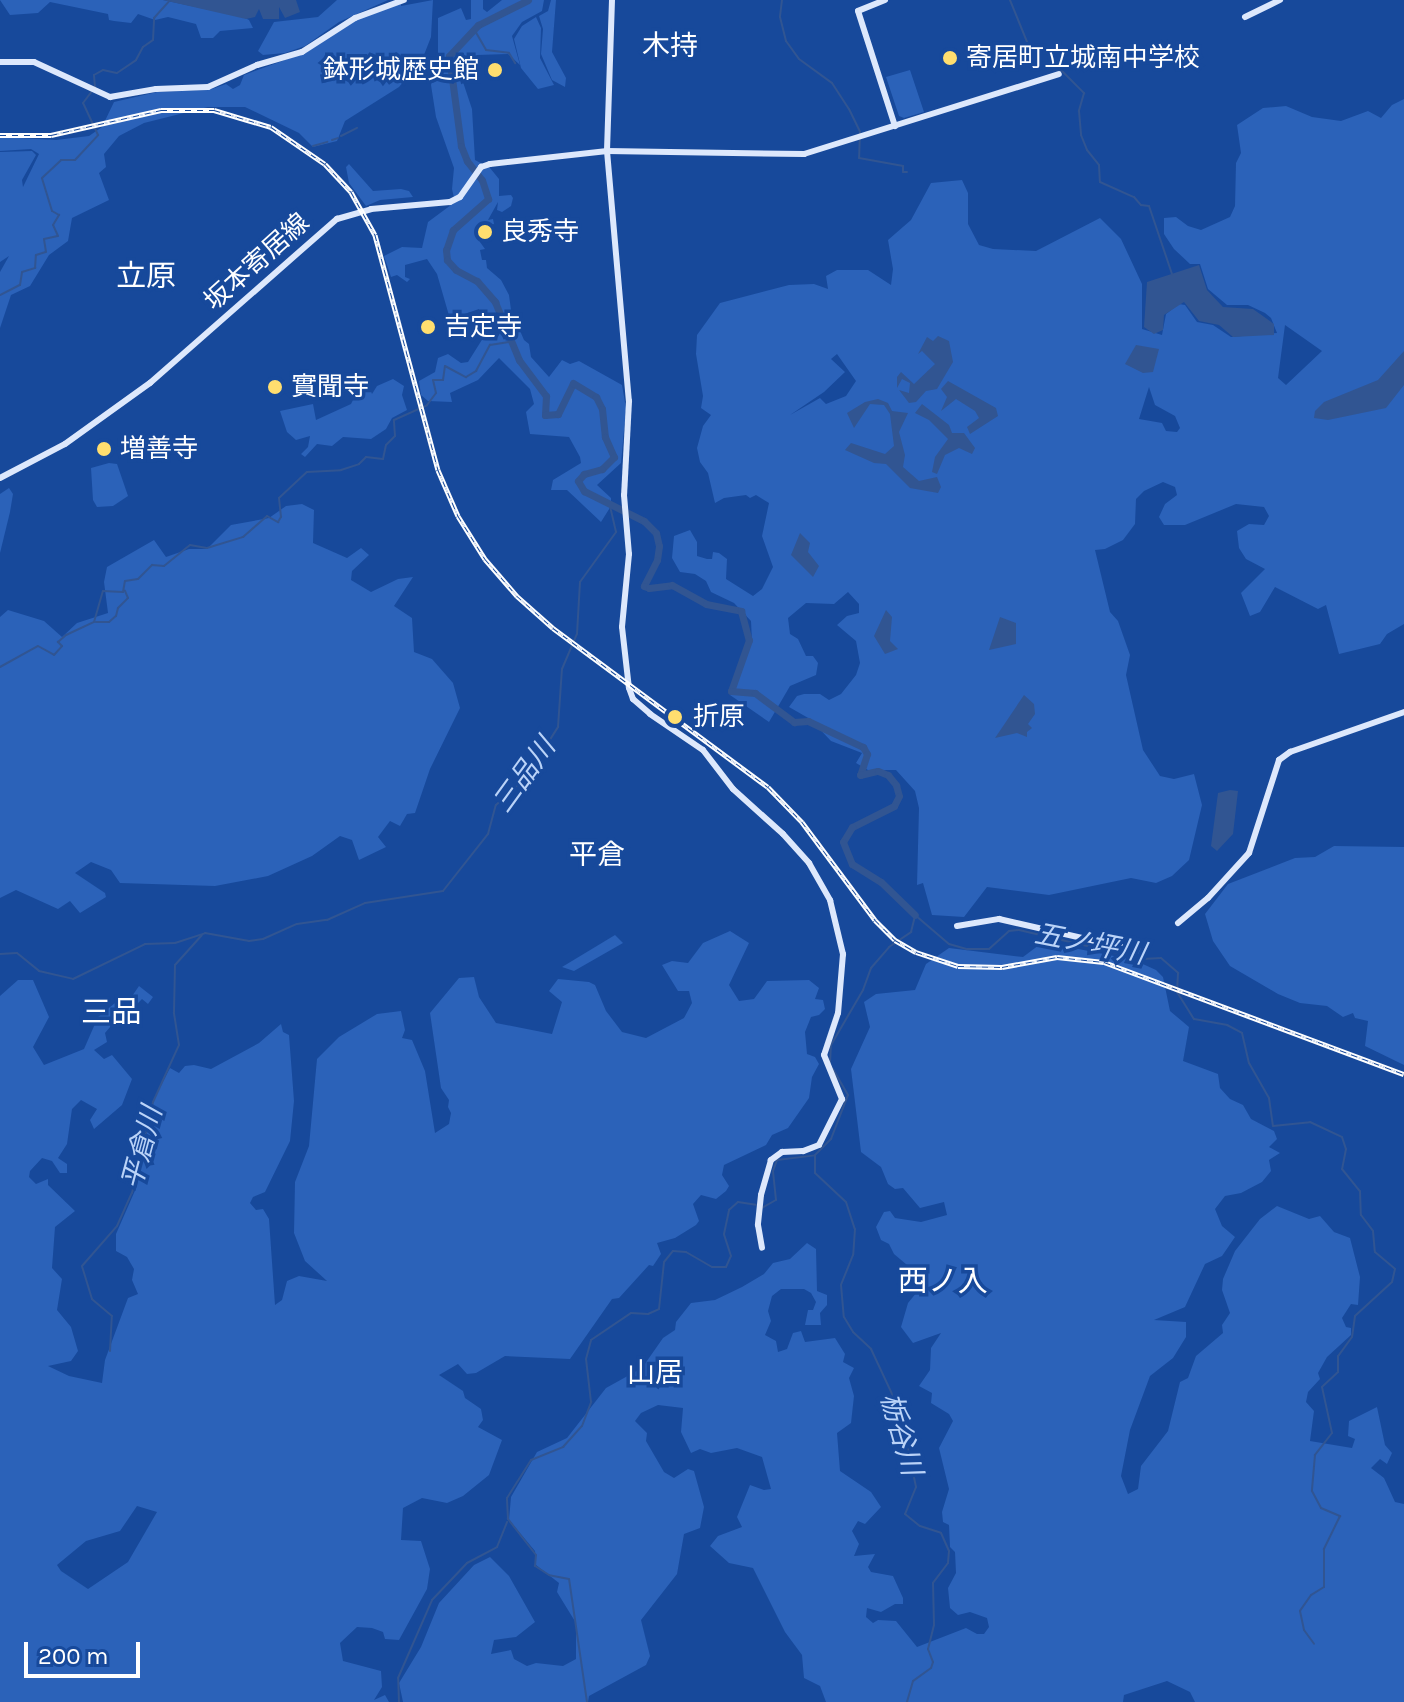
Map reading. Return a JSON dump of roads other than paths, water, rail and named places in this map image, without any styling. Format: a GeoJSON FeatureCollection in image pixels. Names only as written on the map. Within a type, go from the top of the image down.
{"type":"FeatureCollection","features":[{"type":"Feature","properties":{"kind":"street"},"geometry":{"type":"LineString","coordinates":[[0,62],[34,62],[94,92],[122,97],[156,89],[217,84],[257,65],[302,52],[355,18],[404,0]]}},
{"type":"Feature","properties":{"kind":"street"},"geometry":{"type":"LineString","coordinates":[[612,0],[607,151],[629,401],[624,503],[629,554],[622,627],[631,696],[650,714],[703,750],[733,789],[783,834],[809,863],[825,888],[841,941],[838,1013],[824,1055],[843,1095],[819,1145],[803,1151],[782,1152],[771,1160],[761,1195],[758,1225],[762,1248]]}},
{"type":"Feature","properties":{"kind":"street"},"geometry":{"type":"LineString","coordinates":[[885,0],[858,11],[895,126]]}},
{"type":"Feature","properties":{"kind":"street"},"geometry":{"type":"LineString","coordinates":[[1245,17],[1280,0]]}},
{"type":"Feature","properties":{"kind":"street","name":"坂本寄居線"},"geometry":{"type":"LineString","coordinates":[[0,478],[65,444],[150,383],[332,221],[371,209],[450,202],[464,191],[481,167],[607,151],[796,155],[1059,74]]}},
{"type":"Feature","properties":{"kind":"street"},"geometry":{"type":"LineString","coordinates":[[1178,923],[1208,898],[1249,853],[1279,760],[1290,752],[1404,712]]}},
{"type":"Feature","properties":{"kind":"street"},"geometry":{"type":"LineString","coordinates":[[957,926],[999,919],[1143,952]]}},
{"type":"Feature","properties":{"kind":"waterway"},"geometry":{"type":"LineString","coordinates":[[0,295],[20,285],[22,272],[35,268],[36,255],[46,252],[44,239],[58,236],[53,225],[59,215],[52,211],[42,178],[61,160],[75,160],[98,135],[83,103],[95,87],[94,75],[103,70],[117,73],[136,60],[143,47],[153,40],[154,18],[170,0]]}},
{"type":"Feature","properties":{"kind":"waterway"},"geometry":{"type":"LineString","coordinates":[[528,0],[478,25],[449,56],[461,146],[467,161],[482,180],[488,199],[453,230],[446,250],[447,260],[456,270],[477,281],[495,302],[519,360],[546,396],[545,415],[558,414],[573,383],[596,397],[602,409],[605,437],[614,457],[602,469],[584,474],[578,481],[584,491],[644,521],[656,533],[659,546],[657,560],[644,586],[672,585],[706,604],[741,611],[749,640],[731,691],[755,693],[794,722],[808,721],[863,747],[867,754],[860,775],[878,771],[888,775],[896,785],[899,796],[894,806],[852,827],[843,842],[852,864],[881,882],[915,915]]}},
{"type":"Feature","properties":{"kind":"waterway"},"geometry":{"type":"LineString","coordinates":[[782,0],[780,17],[786,41],[799,59],[832,83],[849,109],[860,132],[859,158],[903,166],[903,172],[907,172]]}},
{"type":"Feature","properties":{"kind":"waterway"},"geometry":{"type":"LineString","coordinates":[[1010,0],[1036,64],[1044,69],[1061,70],[1084,93],[1079,111],[1081,135],[1087,150],[1099,165],[1100,182],[1134,197],[1141,205],[1149,206],[1172,274]]}},
{"type":"Feature","properties":{"kind":"waterway"},"geometry":{"type":"LineString","coordinates":[[474,29],[486,50],[509,53],[515,63]]}},
{"type":"Feature","properties":{"kind":"waterway"},"geometry":{"type":"LineString","coordinates":[[341,136],[357,128]]}},
{"type":"Feature","properties":{"kind":"waterway"},"geometry":{"type":"LineString","coordinates":[[332,140],[338,138]]}},
{"type":"Feature","properties":{"kind":"waterway"},"geometry":{"type":"LineString","coordinates":[[313,146],[327,142]]}},
{"type":"Feature","properties":{"kind":"waterway"},"geometry":{"type":"LineString","coordinates":[[0,667],[38,646],[54,655],[62,646],[58,642],[66,635],[94,622],[103,591],[123,592],[125,581],[138,579],[152,565],[164,566],[190,545],[207,548],[243,537],[267,516],[278,522],[281,517],[279,498],[307,472],[341,470],[359,464],[366,457],[383,459],[386,445],[395,436],[394,420],[427,405],[436,393],[433,380],[443,380],[445,366],[466,377],[476,371],[490,345],[509,342]]}},
{"type":"Feature","properties":{"kind":"waterway","name":"三品川"},"geometry":{"type":"LineString","coordinates":[[0,954],[17,953],[39,971],[73,979],[145,944],[175,943],[205,933],[249,941],[263,939],[297,924],[327,920],[365,903],[443,891],[488,834],[496,805],[525,779],[558,727],[562,669],[577,634],[580,582],[616,532],[610,507]]}},
{"type":"Feature","properties":{"kind":"waterway"},"geometry":{"type":"LineString","coordinates":[[96,622],[109,622],[116,616],[118,608],[128,598],[125,591]]}},
{"type":"Feature","properties":{"kind":"waterway","name":"五ノ坪川"},"geometry":{"type":"LineString","coordinates":[[915,915],[949,944],[967,949],[989,949],[1009,931],[1019,930],[1143,959],[1161,958],[1178,973],[1177,992],[1194,1019],[1227,1025],[1242,1033],[1249,1063],[1269,1098],[1273,1126],[1310,1122],[1342,1137],[1346,1149],[1342,1169],[1360,1191],[1361,1215],[1373,1231],[1375,1252],[1395,1269],[1392,1282],[1355,1316],[1352,1337],[1338,1356],[1338,1372],[1322,1387],[1332,1433],[1315,1455],[1312,1491],[1321,1508],[1340,1516],[1324,1549],[1324,1587],[1311,1595],[1300,1611],[1304,1630],[1314,1644]]}},
{"type":"Feature","properties":{"kind":"waterway"},"geometry":{"type":"LineString","coordinates":[[830,1063],[831,1045],[863,990],[871,968],[889,947],[911,932],[915,916]]}},
{"type":"Feature","properties":{"kind":"waterway","name":"平倉川"},"geometry":{"type":"LineString","coordinates":[[110,1351],[112,1316],[92,1299],[82,1266],[117,1226],[132,1193],[153,1102],[179,1045],[174,1012],[175,965],[202,935]]}},
{"type":"Feature","properties":{"kind":"waterway","name":"栃谷川"},"geometry":{"type":"LineString","coordinates":[[762,1208],[776,1200],[773,1171],[777,1160],[815,1155],[831,1139],[848,1095],[833,1069]]}},
{"type":"Feature","properties":{"kind":"waterway","name":"栃谷川"},"geometry":{"type":"LineString","coordinates":[[815,1156],[815,1173],[846,1202],[855,1229],[853,1255],[841,1285],[844,1317],[853,1332],[871,1349],[900,1411],[916,1487],[905,1514],[920,1526],[941,1533],[949,1551],[948,1563],[933,1583],[934,1625],[928,1649],[933,1662],[931,1668],[913,1681],[907,1702]]}},
{"type":"Feature","properties":{"kind":"waterway"},"geometry":{"type":"LineString","coordinates":[[587,1702],[569,1579],[549,1575],[535,1566],[536,1555],[508,1519],[507,1498],[531,1460],[563,1447],[582,1426],[591,1402],[586,1359],[591,1340],[631,1313],[648,1314],[659,1309],[664,1262],[673,1251],[686,1252],[712,1267],[726,1267],[731,1256],[724,1234],[729,1210],[738,1202],[756,1205]]}},
{"type":"Feature","properties":{"kind":"waterway"},"geometry":{"type":"LineString","coordinates":[[399,1702],[398,1678],[432,1600],[467,1563],[497,1547],[507,1522]]}},
{"type":"Feature","properties":{"kind":"railway"},"geometry":{"type":"LineString","coordinates":[[0,135],[51,135],[161,110],[214,110],[271,127],[325,164],[351,192],[375,235],[438,470],[458,516],[485,559],[517,596],[553,628],[768,787],[802,822],[875,920],[895,940],[916,952],[958,966],[1002,967],[1057,957],[1104,962],[1404,1074]]}},
{"type":"Feature","properties":{"kind":"place","name":"寄居町立城南中学校"},"geometry":{"type":"Point","coordinates":[950,58]}},
{"type":"Feature","properties":{"kind":"place","name":"鉢形城歴史館"},"geometry":{"type":"Point","coordinates":[495,70]}},
{"type":"Feature","properties":{"kind":"place","name":"良秀寺"},"geometry":{"type":"Point","coordinates":[485,232]}},
{"type":"Feature","properties":{"kind":"place","name":"吉定寺"},"geometry":{"type":"Point","coordinates":[428,327]}},
{"type":"Feature","properties":{"kind":"place","name":"實聞寺"},"geometry":{"type":"Point","coordinates":[275,387]}},
{"type":"Feature","properties":{"kind":"place","name":"増善寺"},"geometry":{"type":"Point","coordinates":[104,449]}},
{"type":"Feature","properties":{"kind":"place","name":"折原"},"geometry":{"type":"Point","coordinates":[675,717]}},
{"type":"Feature","properties":{"kind":"district","name":"木持"},"geometry":{"type":"Point","coordinates":[670,46]}},
{"type":"Feature","properties":{"kind":"district","name":"立原"},"geometry":{"type":"Point","coordinates":[146,276]}},
{"type":"Feature","properties":{"kind":"district","name":"平倉"},"geometry":{"type":"Point","coordinates":[597,855]}},
{"type":"Feature","properties":{"kind":"district","name":"三品"},"geometry":{"type":"Point","coordinates":[111,1012]}},
{"type":"Feature","properties":{"kind":"district","name":"西ノ入"},"geometry":{"type":"Point","coordinates":[943,1281]}},
{"type":"Feature","properties":{"kind":"district","name":"山居"},"geometry":{"type":"Point","coordinates":[655,1373]}}]}
